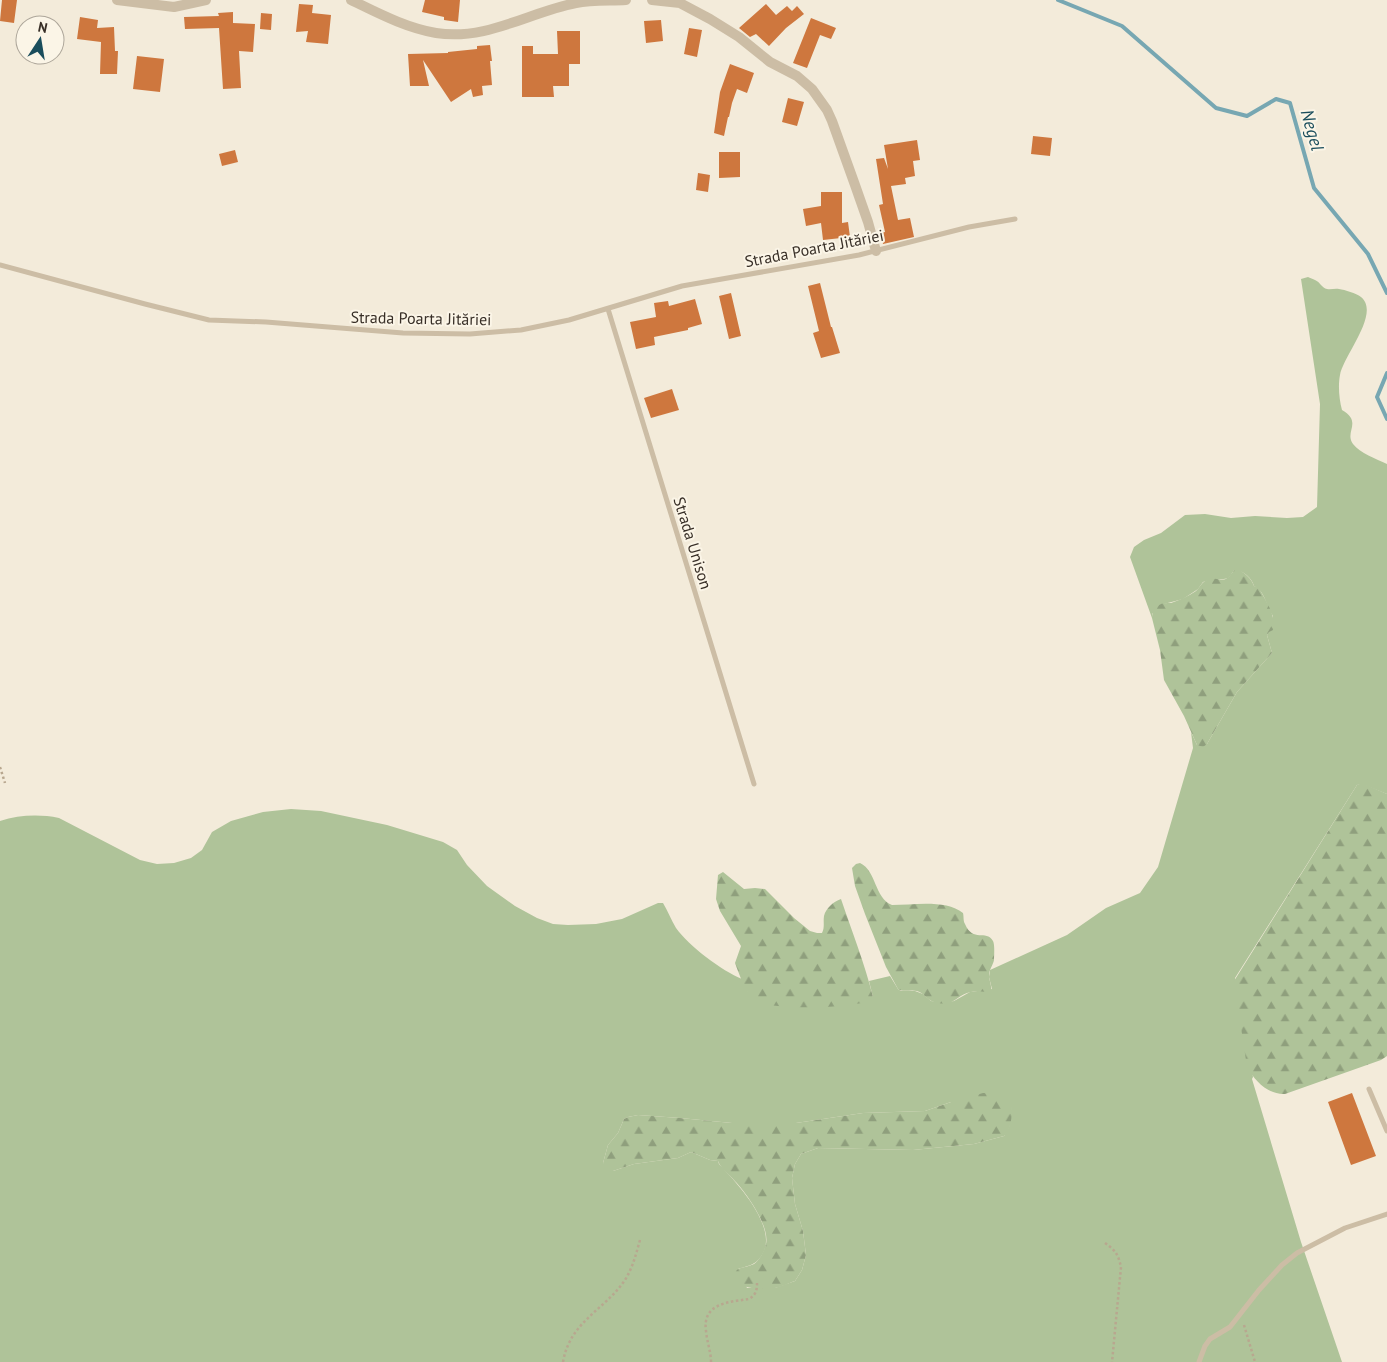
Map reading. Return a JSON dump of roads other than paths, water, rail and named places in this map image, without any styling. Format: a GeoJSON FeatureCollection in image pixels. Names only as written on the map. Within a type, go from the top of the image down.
{"type":"FeatureCollection","features":[{"type":"Feature","properties":{"kind":"street"},"geometry":{"type":"LineString","coordinates":[[117,0],[174,6],[206,0]]}},
{"type":"Feature","properties":{"kind":"street"},"geometry":{"type":"LineString","coordinates":[[351,0],[387,18],[421,30],[452,34],[465,34],[492,29],[577,3],[626,0]]}},
{"type":"Feature","properties":{"kind":"street"},"geometry":{"type":"LineString","coordinates":[[652,0],[680,3],[710,19],[739,37],[770,62],[796,76],[812,89],[827,110],[832,121],[876,250]]}},
{"type":"Feature","properties":{"kind":"lane","name":"Strada Poarta Jităriei"},"geometry":{"type":"LineString","coordinates":[[0,265],[209,320],[266,322],[403,333],[470,334],[521,330],[569,320],[682,286],[859,255],[968,226],[1015,219]]}},
{"type":"Feature","properties":{"kind":"lane","name":"Strada Unison"},"geometry":{"type":"LineString","coordinates":[[608,309],[754,784]]}},
{"type":"Feature","properties":{"kind":"lane"},"geometry":{"type":"LineString","coordinates":[[1369,1089],[1387,1131]]}},
{"type":"Feature","properties":{"kind":"lane"},"geometry":{"type":"LineString","coordinates":[[1199,1362],[1210,1339],[1230,1327],[1259,1290],[1282,1265],[1297,1253],[1345,1228],[1387,1214]]}},
{"type":"Feature","properties":{"kind":"waterway","name":"Negel"},"geometry":{"type":"LineString","coordinates":[[1058,0],[1122,26],[1216,108],[1247,116],[1276,99],[1290,103],[1314,188],[1368,254],[1387,293]]}},
{"type":"Feature","properties":{"kind":"waterway","name":"Negel"},"geometry":{"type":"LineString","coordinates":[[1387,373],[1377,397],[1387,419]]}}]}
